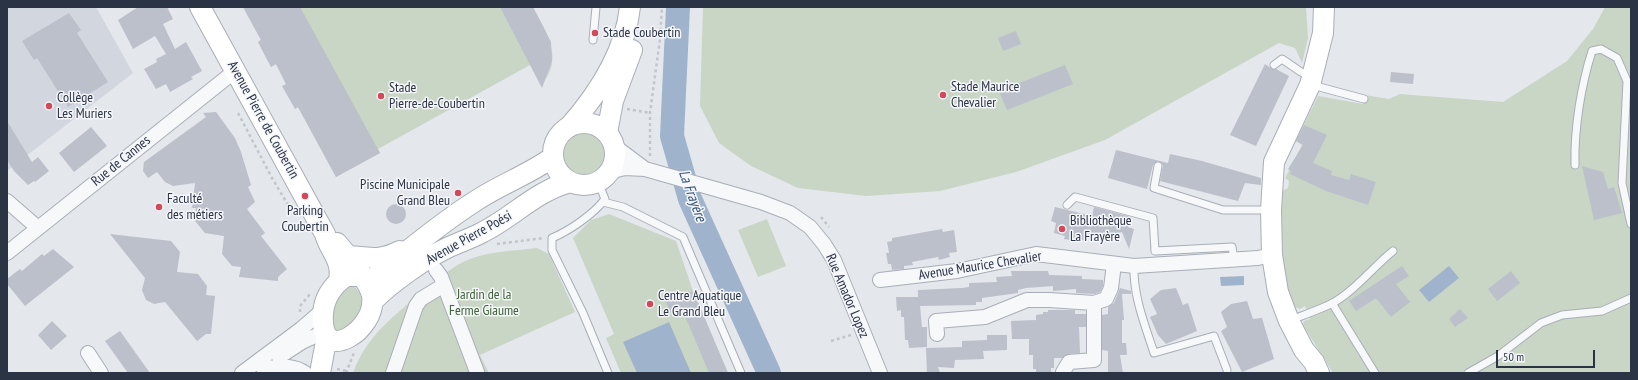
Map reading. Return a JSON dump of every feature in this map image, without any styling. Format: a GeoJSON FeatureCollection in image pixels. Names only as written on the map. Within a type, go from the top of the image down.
{"type":"FeatureCollection","features":[{"type":"Feature","properties":{"kind":"main road","name":"Avenue Pierre de Coubertin"},"geometry":{"type":"LineString","coordinates":[[200,7],[325,234],[327,243],[339,262],[341,272],[339,281]]}},
{"type":"Feature","properties":{"kind":"main road"},"geometry":{"type":"LineString","coordinates":[[630,7],[621,45],[612,65],[596,92],[569,127],[556,139],[553,157],[555,167],[561,176],[570,182],[584,185],[603,177],[615,154],[610,139],[613,101],[639,25],[641,7]]}},
{"type":"Feature","properties":{"kind":"main road"},"geometry":{"type":"LineString","coordinates":[[1319,373],[1314,362],[1304,350],[1289,321],[1278,292],[1272,255],[1271,210],[1274,162],[1311,80],[1323,33],[1324,7]]}},
{"type":"Feature","properties":{"kind":"main road"},"geometry":{"type":"LineString","coordinates":[[569,127],[579,124],[589,124],[599,127],[610,139]]}},
{"type":"Feature","properties":{"kind":"main road","name":"Avenue Pierre Poési"},"geometry":{"type":"LineString","coordinates":[[364,280],[491,191],[537,168],[553,157]]}},
{"type":"Feature","properties":{"kind":"main road","name":"Avenue Pierre Poési"},"geometry":{"type":"LineString","coordinates":[[372,302],[380,294],[429,259],[448,248],[483,233],[538,194],[570,182]]}},
{"type":"Feature","properties":{"kind":"main road","name":"Avenue Pierre de Coubertin"},"geometry":{"type":"LineString","coordinates":[[325,234],[334,239],[349,256],[364,280]]}},
{"type":"Feature","properties":{"kind":"main road","name":"Avenue Pierre Poési"},"geometry":{"type":"LineString","coordinates":[[349,256],[374,259],[387,257],[418,242]]}},
{"type":"Feature","properties":{"kind":"main road"},"geometry":{"type":"LineString","coordinates":[[330,337],[348,339],[358,332],[367,319],[372,302],[364,280],[346,276],[339,281],[328,294],[323,310],[330,337],[331,373]]}},
{"type":"Feature","properties":{"kind":"main road"},"geometry":{"type":"LineString","coordinates":[[320,373],[330,337]]}},
{"type":"Feature","properties":{"kind":"main road"},"geometry":{"type":"LineString","coordinates":[[1304,350],[1308,373]]}},
{"type":"Feature","properties":{"kind":"street","name":"Rue de Cannes"},"geometry":{"type":"LineString","coordinates":[[7,253],[235,71]]}},
{"type":"Feature","properties":{"kind":"street"},"geometry":{"type":"LineString","coordinates":[[610,139],[645,169]]}},
{"type":"Feature","properties":{"kind":"street"},"geometry":{"type":"LineString","coordinates":[[603,177],[625,168],[645,169]]}},
{"type":"Feature","properties":{"kind":"street","name":"Rue Amador Lopez"},"geometry":{"type":"LineString","coordinates":[[645,169],[761,202],[790,213],[810,227],[824,244],[834,260],[880,373]]}},
{"type":"Feature","properties":{"kind":"street"},"geometry":{"type":"LineString","coordinates":[[7,201],[38,228]]}},
{"type":"Feature","properties":{"kind":"street","name":"Avenue Maurice Chevalier"},"geometry":{"type":"LineString","coordinates":[[880,280],[957,271],[1036,254],[1134,266],[1258,258],[1272,255]]}},
{"type":"Feature","properties":{"kind":"street"},"geometry":{"type":"LineString","coordinates":[[937,334],[936,321],[985,317],[1027,300],[1094,303],[1106,299],[1111,288],[1114,264]]}},
{"type":"Feature","properties":{"kind":"street"},"geometry":{"type":"LineString","coordinates":[[436,270],[444,285],[477,372],[476,373]]}},
{"type":"Feature","properties":{"kind":"street"},"geometry":{"type":"LineString","coordinates":[[393,373],[416,306],[421,299],[444,285]]}},
{"type":"Feature","properties":{"kind":"street"},"geometry":{"type":"LineString","coordinates":[[1063,372],[1069,362],[1094,360],[1094,303]]}},
{"type":"Feature","properties":{"kind":"street"},"geometry":{"type":"LineString","coordinates":[[242,373],[301,329],[323,310]]}},
{"type":"Feature","properties":{"kind":"street"},"geometry":{"type":"LineString","coordinates":[[260,371],[297,345],[330,337]]}},
{"type":"Feature","properties":{"kind":"street"},"geometry":{"type":"LineString","coordinates":[[88,353],[101,373]]}},
{"type":"Feature","properties":{"kind":"street"},"geometry":{"type":"LineString","coordinates":[[260,371],[288,366],[298,368],[305,373]]}},
{"type":"Feature","properties":{"kind":"lane"},"geometry":{"type":"LineString","coordinates":[[593,40],[596,7]]}},
{"type":"Feature","properties":{"kind":"lane"},"geometry":{"type":"LineString","coordinates":[[1575,166],[1574,142],[1588,65],[1592,51],[1601,49],[1617,58],[1627,81],[1622,183],[1631,224]]}},
{"type":"Feature","properties":{"kind":"lane"},"geometry":{"type":"LineString","coordinates":[[1274,64],[1282,59],[1311,80],[1364,99]]}},
{"type":"Feature","properties":{"kind":"lane"},"geometry":{"type":"LineString","coordinates":[[1158,166],[1154,188],[1223,210],[1271,210]]}},
{"type":"Feature","properties":{"kind":"lane"},"geometry":{"type":"LineString","coordinates":[[603,177],[605,199],[603,202],[570,229],[552,238],[552,250],[583,313],[608,373]]}},
{"type":"Feature","properties":{"kind":"lane"},"geometry":{"type":"LineString","coordinates":[[1067,205],[1075,197],[1153,218],[1155,251],[1232,247],[1234,259]]}},
{"type":"Feature","properties":{"kind":"lane"},"geometry":{"type":"LineString","coordinates":[[603,202],[623,207],[683,237],[741,373]]}},
{"type":"Feature","properties":{"kind":"lane"},"geometry":{"type":"LineString","coordinates":[[1289,321],[1332,303],[1366,277],[1393,251]]}},
{"type":"Feature","properties":{"kind":"lane"},"geometry":{"type":"LineString","coordinates":[[1134,266],[1133,276],[1139,308],[1154,353],[1214,336],[1227,370]]}},
{"type":"Feature","properties":{"kind":"lane"},"geometry":{"type":"LineString","coordinates":[[1468,373],[1498,356],[1542,324],[1562,315],[1602,311],[1631,298]]}},
{"type":"Feature","properties":{"kind":"lane"},"geometry":{"type":"LineString","coordinates":[[1332,303],[1375,373]]}},
{"type":"Feature","properties":{"kind":"path"},"geometry":{"type":"LineString","coordinates":[[645,169],[650,160],[650,113],[660,39],[662,7]]}},
{"type":"Feature","properties":{"kind":"path"},"geometry":{"type":"LineString","coordinates":[[621,108],[650,113]]}},
{"type":"Feature","properties":{"kind":"path"},"geometry":{"type":"LineString","coordinates":[[236,109],[272,178],[292,211]]}},
{"type":"Feature","properties":{"kind":"path"},"geometry":{"type":"LineString","coordinates":[[301,317],[300,306],[316,288]]}},
{"type":"Feature","properties":{"kind":"shaded area","name":"Collège Les Muriers"},"geometry":{"type":"Polygon","coordinates":[[[7,7],[96,7],[133,73],[7,171],[7,7]]]}},
{"type":"Feature","properties":{"kind":"green space","name":"Stade Pierre-de-Coubertin"},"geometry":{"type":"Polygon","coordinates":[[[243,7],[533,7],[548,36],[551,46],[552,65],[548,75],[541,85],[530,65],[378,149],[380,153],[336,177],[298,107],[295,109],[286,84],[276,64],[271,67],[258,42],[261,40],[243,7]]]}},
{"type":"Feature","properties":{"kind":"green space","name":"Stade Maurice Chevalier"},"geometry":{"type":"Polygon","coordinates":[[[703,7],[1306,7],[1308,38],[1302,63],[1295,48],[1279,43],[1105,140],[1016,172],[940,191],[866,196],[798,188],[751,166],[719,143],[700,106],[703,7]]]}},
{"type":"Feature","properties":{"kind":"green space"},"geometry":{"type":"Polygon","coordinates":[[[1605,7],[1631,7],[1631,373],[1333,373],[1303,325],[1304,321],[1310,319],[1305,306],[1300,309],[1291,305],[1283,263],[1280,192],[1288,188],[1289,181],[1285,178],[1302,145],[1296,141],[1318,96],[1363,104],[1365,95],[1389,99],[1400,94],[1503,102],[1567,61],[1593,29],[1605,7]]]}},
{"type":"Feature","properties":{"kind":"green space"},"geometry":{"type":"Polygon","coordinates":[[[584,130],[593,132],[601,137],[606,145],[608,154],[606,163],[601,171],[593,176],[584,178],[575,176],[567,171],[562,163],[560,154],[562,145],[567,137],[575,132],[584,130]]]}},
{"type":"Feature","properties":{"kind":"green space","name":"Centre Aquatique Le Grand Bleu"},"geometry":{"type":"Polygon","coordinates":[[[609,214],[676,241],[693,291],[728,373],[621,373],[606,338],[614,334],[573,238],[591,220],[609,214]]]}},
{"type":"Feature","properties":{"kind":"green space"},"geometry":{"type":"Polygon","coordinates":[[[767,219],[786,266],[758,277],[738,230],[767,219]]]}},
{"type":"Feature","properties":{"kind":"green space","name":"Jardin de la Ferme Giaume"},"geometry":{"type":"Polygon","coordinates":[[[537,248],[549,254],[575,312],[480,355],[489,373],[353,373],[373,337],[391,318],[454,267],[482,255],[537,248]]]}},
{"type":"Feature","properties":{"kind":"green space"},"geometry":{"type":"Polygon","coordinates":[[[353,286],[360,293],[362,302],[360,312],[355,321],[341,334],[332,329],[334,302],[341,291],[353,286]]]}},
{"type":"Feature","properties":{"kind":"water"},"geometry":{"type":"Polygon","coordinates":[[[1449,266],[1459,278],[1429,302],[1419,290],[1449,266]]]}},
{"type":"Feature","properties":{"kind":"water"},"geometry":{"type":"Polygon","coordinates":[[[1244,276],[1244,285],[1221,286],[1220,277],[1244,276]]]}},
{"type":"Feature","properties":{"kind":"water"},"geometry":{"type":"Polygon","coordinates":[[[669,322],[691,373],[637,373],[623,342],[669,322]]]}},
{"type":"Feature","properties":{"kind":"building"},"geometry":{"type":"Polygon","coordinates":[[[138,7],[167,7],[173,19],[163,24],[175,49],[186,42],[202,71],[191,77],[193,79],[170,92],[166,84],[156,89],[144,69],[157,62],[156,59],[166,54],[155,36],[133,49],[118,20],[138,7]]]}},
{"type":"Feature","properties":{"kind":"building"},"geometry":{"type":"Polygon","coordinates":[[[243,7],[300,7],[380,153],[336,177],[298,107],[295,109],[282,86],[286,84],[276,64],[271,67],[258,42],[261,40],[243,7]]]}},
{"type":"Feature","properties":{"kind":"building"},"geometry":{"type":"Polygon","coordinates":[[[500,7],[533,7],[551,42],[552,61],[542,88],[500,7]]]}},
{"type":"Feature","properties":{"kind":"building"},"geometry":{"type":"Polygon","coordinates":[[[69,13],[81,30],[77,33],[108,82],[68,107],[37,58],[34,60],[22,41],[69,13]]]}},
{"type":"Feature","properties":{"kind":"building"},"geometry":{"type":"Polygon","coordinates":[[[1016,31],[1021,44],[1003,51],[998,38],[1016,31]]]}},
{"type":"Feature","properties":{"kind":"building"},"geometry":{"type":"Polygon","coordinates":[[[1265,64],[1272,69],[1276,69],[1289,76],[1256,146],[1230,135],[1265,64]]]}},
{"type":"Feature","properties":{"kind":"building"},"geometry":{"type":"Polygon","coordinates":[[[1065,65],[1073,84],[1007,110],[999,91],[1065,65]]]}},
{"type":"Feature","properties":{"kind":"building"},"geometry":{"type":"Polygon","coordinates":[[[1391,72],[1414,74],[1413,84],[1390,82],[1391,72]]]}},
{"type":"Feature","properties":{"kind":"building"},"geometry":{"type":"Polygon","coordinates":[[[216,112],[235,138],[241,152],[251,185],[248,187],[255,202],[247,209],[265,233],[261,236],[287,269],[278,277],[278,281],[239,277],[241,267],[232,266],[222,254],[224,236],[205,233],[195,221],[196,208],[192,208],[195,183],[173,186],[165,182],[157,172],[148,178],[143,171],[144,162],[206,117],[203,113],[216,112]]]}},
{"type":"Feature","properties":{"kind":"building"},"geometry":{"type":"Polygon","coordinates":[[[7,121],[32,162],[38,157],[49,171],[35,182],[34,181],[28,185],[14,171],[7,160],[7,121]]]}},
{"type":"Feature","properties":{"kind":"building"},"geometry":{"type":"Polygon","coordinates":[[[1304,125],[1327,135],[1313,163],[1332,171],[1331,175],[1349,180],[1351,174],[1376,182],[1368,205],[1326,191],[1290,174],[1291,171],[1288,169],[1303,145],[1296,141],[1304,125]]]}},
{"type":"Feature","properties":{"kind":"building"},"geometry":{"type":"Polygon","coordinates":[[[91,127],[107,146],[74,172],[59,153],[91,127]]]}},
{"type":"Feature","properties":{"kind":"building"},"geometry":{"type":"Polygon","coordinates":[[[1116,150],[1168,163],[1170,154],[1202,161],[1261,178],[1261,185],[1245,183],[1238,201],[1160,181],[1163,165],[1158,161],[1153,165],[1147,189],[1108,178],[1116,150]]]}},
{"type":"Feature","properties":{"kind":"building"},"geometry":{"type":"Polygon","coordinates":[[[1582,166],[1603,172],[1608,189],[1614,187],[1622,213],[1594,220],[1582,166]]]}},
{"type":"Feature","properties":{"kind":"building"},"geometry":{"type":"Polygon","coordinates":[[[396,204],[403,207],[406,214],[403,221],[396,224],[389,221],[386,214],[389,207],[396,204]]]}},
{"type":"Feature","properties":{"kind":"building"},"geometry":{"type":"Polygon","coordinates":[[[1055,207],[1092,216],[1094,207],[1131,217],[1128,227],[1134,229],[1129,249],[1122,232],[1118,233],[1119,238],[1114,237],[1113,240],[1088,234],[1086,241],[1076,238],[1076,241],[1064,239],[1065,236],[1054,233],[1056,223],[1051,221],[1055,207]]]}},
{"type":"Feature","properties":{"kind":"building"},"geometry":{"type":"Polygon","coordinates":[[[942,229],[943,232],[954,230],[957,252],[949,253],[950,257],[939,260],[938,257],[912,262],[913,265],[904,266],[904,269],[892,270],[891,264],[888,264],[886,253],[889,253],[887,242],[892,241],[892,238],[942,229]]]}},
{"type":"Feature","properties":{"kind":"building"},"geometry":{"type":"Polygon","coordinates":[[[110,234],[171,241],[180,252],[177,272],[198,274],[207,286],[206,295],[215,296],[211,334],[206,334],[197,341],[165,302],[154,304],[146,300],[142,290],[145,278],[110,234]]]}},
{"type":"Feature","properties":{"kind":"building"},"geometry":{"type":"Polygon","coordinates":[[[53,249],[74,267],[25,306],[7,284],[7,279],[20,269],[22,271],[42,254],[44,256],[53,249]]]}},
{"type":"Feature","properties":{"kind":"building"},"geometry":{"type":"Polygon","coordinates":[[[1402,266],[1409,276],[1396,284],[1410,302],[1391,317],[1376,298],[1356,311],[1349,301],[1402,266]]]}},
{"type":"Feature","properties":{"kind":"building"},"geometry":{"type":"Polygon","coordinates":[[[1011,271],[1048,271],[1049,275],[1082,276],[1082,279],[1103,280],[1103,286],[1100,292],[1095,294],[1076,293],[1076,289],[1053,291],[1053,286],[1026,288],[1018,290],[1018,293],[982,298],[982,302],[976,302],[976,305],[920,306],[922,327],[927,327],[927,347],[909,348],[908,340],[905,340],[904,317],[901,317],[901,310],[897,311],[896,297],[918,297],[918,290],[962,288],[969,287],[969,283],[997,282],[996,277],[1012,276],[1011,271]]]}},
{"type":"Feature","properties":{"kind":"building"},"geometry":{"type":"Polygon","coordinates":[[[1511,271],[1520,283],[1497,301],[1488,289],[1511,271]]]}},
{"type":"Feature","properties":{"kind":"building"},"geometry":{"type":"Polygon","coordinates":[[[1120,288],[1131,291],[1131,294],[1122,294],[1124,320],[1122,320],[1122,343],[1126,343],[1127,355],[1120,355],[1123,373],[1108,373],[1108,351],[1102,350],[1102,315],[1108,314],[1108,307],[1114,303],[1120,288]]]}},
{"type":"Feature","properties":{"kind":"building"},"geometry":{"type":"Polygon","coordinates":[[[1176,288],[1183,305],[1188,303],[1197,331],[1166,344],[1158,335],[1150,317],[1157,314],[1150,299],[1161,290],[1176,288]]]}},
{"type":"Feature","properties":{"kind":"building"},"geometry":{"type":"Polygon","coordinates":[[[693,291],[728,373],[709,373],[683,311],[672,315],[666,302],[693,291]]]}},
{"type":"Feature","properties":{"kind":"building"},"geometry":{"type":"Polygon","coordinates":[[[1247,301],[1253,319],[1262,318],[1274,359],[1242,372],[1221,331],[1227,327],[1221,312],[1231,304],[1247,301]]]}},
{"type":"Feature","properties":{"kind":"building"},"geometry":{"type":"Polygon","coordinates":[[[1460,309],[1468,318],[1455,327],[1449,319],[1460,309]]]}},
{"type":"Feature","properties":{"kind":"building"},"geometry":{"type":"Polygon","coordinates":[[[1048,310],[1075,310],[1075,314],[1086,314],[1086,327],[1079,327],[1080,353],[1068,354],[1062,358],[1054,358],[1054,368],[1051,368],[1051,373],[1036,373],[1036,369],[1033,369],[1033,355],[1029,355],[1029,339],[1012,339],[1011,321],[1036,320],[1036,315],[1043,314],[1043,312],[1048,312],[1048,310]]]}},
{"type":"Feature","properties":{"kind":"building"},"geometry":{"type":"Polygon","coordinates":[[[52,321],[67,336],[51,350],[38,335],[52,321]]]}},
{"type":"Feature","properties":{"kind":"building"},"geometry":{"type":"Polygon","coordinates":[[[120,331],[150,373],[128,373],[105,341],[120,331]]]}},
{"type":"Feature","properties":{"kind":"building"},"geometry":{"type":"Polygon","coordinates":[[[987,335],[1007,335],[1007,350],[983,351],[984,359],[955,360],[954,368],[938,367],[940,373],[927,373],[926,348],[962,347],[962,341],[987,340],[987,335]]]}},
{"type":"Feature","properties":{"kind":"waterway","name":"La Frayère"},"geometry":{"type":"LineString","coordinates":[[678,7],[672,136],[690,199],[769,373]]}},
{"type":"Feature","properties":{"kind":"place","name":"Stade Coubertin"},"geometry":{"type":"Point","coordinates":[595,33]}},
{"type":"Feature","properties":{"kind":"place","name":"Stade Maurice Chevalier"},"geometry":{"type":"Point","coordinates":[943,95]}},
{"type":"Feature","properties":{"kind":"place","name":"Stade Pierre-de-Coubertin"},"geometry":{"type":"Point","coordinates":[381,96]}},
{"type":"Feature","properties":{"kind":"place","name":"Collège Les Muriers"},"geometry":{"type":"Point","coordinates":[49,106]}},
{"type":"Feature","properties":{"kind":"place","name":"Piscine Municipale Grand Bleu"},"geometry":{"type":"Point","coordinates":[458,193]}},
{"type":"Feature","properties":{"kind":"place","name":"Parking Coubertin"},"geometry":{"type":"Point","coordinates":[305,196]}},
{"type":"Feature","properties":{"kind":"place","name":"Faculté des métiers"},"geometry":{"type":"Point","coordinates":[159,207]}},
{"type":"Feature","properties":{"kind":"place","name":"Bibliothèque La Frayère"},"geometry":{"type":"Point","coordinates":[1062,229]}},
{"type":"Feature","properties":{"kind":"place","name":"Centre Aquatique Le Grand Bleu"},"geometry":{"type":"Point","coordinates":[650,304]}}]}
